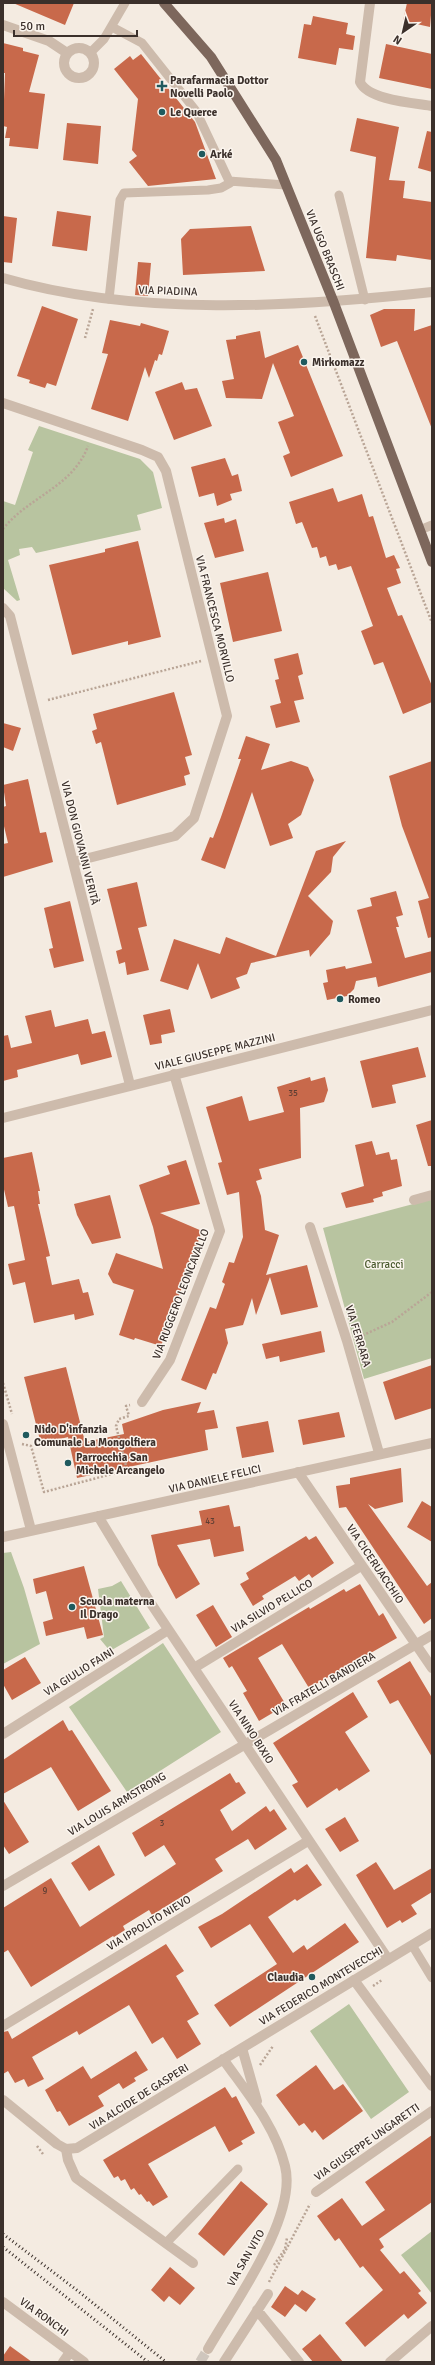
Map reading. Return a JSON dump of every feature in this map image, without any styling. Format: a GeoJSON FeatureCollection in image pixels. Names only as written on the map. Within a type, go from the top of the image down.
{"type":"FeatureCollection","features":[{"type":"Feature","properties":{"kind":"main road","name":"VIA UGO BRASCHI"},"geometry":{"type":"LineString","coordinates":[[164,3],[211,57],[276,160],[334,303],[432,562]]}},
{"type":"Feature","properties":{"kind":"street"},"geometry":{"type":"LineString","coordinates":[[370,3],[360,82],[362,86],[372,94],[432,106]]}},
{"type":"Feature","properties":{"kind":"street"},"geometry":{"type":"LineString","coordinates":[[3,25],[49,41],[67,53]]}},
{"type":"Feature","properties":{"kind":"street"},"geometry":{"type":"LineString","coordinates":[[80,47],[91,52],[95,61],[92,71],[85,77],[75,77],[67,72],[64,62],[67,53],[80,47]]}},
{"type":"Feature","properties":{"kind":"street","name":"VIA PIADINA"},"geometry":{"type":"LineString","coordinates":[[3,278],[54,292],[145,303],[334,303],[432,292]]}},
{"type":"Feature","properties":{"kind":"street","name":"VIA FRANCESCA MORVILLO"},"geometry":{"type":"LineString","coordinates":[[3,403],[142,450],[158,458],[166,471],[227,716],[194,818],[176,836],[73,862]]}},
{"type":"Feature","properties":{"kind":"street","name":"VIA DON GIOVANNI VERITÀ"},"geometry":{"type":"LineString","coordinates":[[3,608],[10,616],[130,1085]]}},
{"type":"Feature","properties":{"kind":"street","name":"VIALE GIUSEPPE MAZZINI"},"geometry":{"type":"LineString","coordinates":[[3,1118],[432,1010]]}},
{"type":"Feature","properties":{"kind":"street","name":"VIA RUGGERO LEONCAVALLO"},"geometry":{"type":"LineString","coordinates":[[142,1402],[170,1360],[220,1232],[174,1074]]}},
{"type":"Feature","properties":{"kind":"street"},"geometry":{"type":"LineString","coordinates":[[414,1200],[432,1195]]}},
{"type":"Feature","properties":{"kind":"street","name":"VIA FERRARA"},"geometry":{"type":"LineString","coordinates":[[310,1227],[348,1341],[379,1453]]}},
{"type":"Feature","properties":{"kind":"street"},"geometry":{"type":"LineString","coordinates":[[3,1424],[31,1530]]}},
{"type":"Feature","properties":{"kind":"street","name":"VIA DANIELE FELICI"},"geometry":{"type":"LineString","coordinates":[[3,1537],[379,1453],[430,1444]]}},
{"type":"Feature","properties":{"kind":"street","name":"VIA CICERUACCHIO"},"geometry":{"type":"LineString","coordinates":[[298,1472],[432,1668]]}},
{"type":"Feature","properties":{"kind":"street","name":"VIA NINO BIXIO"},"geometry":{"type":"LineString","coordinates":[[98,1516],[168,1630],[388,1959]]}},
{"type":"Feature","properties":{"kind":"street","name":"VIA SILVIO PELLICO"},"geometry":{"type":"LineString","coordinates":[[194,1668],[361,1566]]}},
{"type":"Feature","properties":{"kind":"street","name":"VIA GIULIO FAINI"},"geometry":{"type":"LineString","coordinates":[[3,1734],[168,1630]]}},
{"type":"Feature","properties":{"kind":"street","name":"VIA FRATELLI BANDIERA"},"geometry":{"type":"LineString","coordinates":[[244,1744],[432,1635]]}},
{"type":"Feature","properties":{"kind":"street","name":"VIA LOUIS ARMSTRONG"},"geometry":{"type":"LineString","coordinates":[[3,1886],[244,1744]]}},
{"type":"Feature","properties":{"kind":"street","name":"VIA IPPOLITO NIEVO"},"geometry":{"type":"LineString","coordinates":[[3,2026],[308,1841]]}},
{"type":"Feature","properties":{"kind":"street","name":"VIA FEDERICO MONTEVECCHI"},"geometry":{"type":"LineString","coordinates":[[223,2060],[432,1933]]}},
{"type":"Feature","properties":{"kind":"street"},"geometry":{"type":"LineString","coordinates":[[354,1980],[432,2086]]}},
{"type":"Feature","properties":{"kind":"street","name":"VIA SAN VITO"},"geometry":{"type":"LineString","coordinates":[[242,2048],[258,2107]]}},
{"type":"Feature","properties":{"kind":"street","name":"VIA SAN VITO"},"geometry":{"type":"LineString","coordinates":[[208,2349],[272,2242],[282,2215],[286,2189],[285,2167],[276,2140],[258,2107],[223,2060]]}},
{"type":"Feature","properties":{"kind":"street","name":"VIA ALCIDE DE GASPERI"},"geometry":{"type":"LineString","coordinates":[[66,2149],[77,2148],[94,2139],[223,2060]]}},
{"type":"Feature","properties":{"kind":"street"},"geometry":{"type":"LineString","coordinates":[[3,2100],[57,2144],[66,2149],[68,2160],[76,2178],[193,2263]]}},
{"type":"Feature","properties":{"kind":"street","name":"VIA GIUSEPPE UNGARETTI"},"geometry":{"type":"LineString","coordinates":[[316,2192],[432,2111]]}},
{"type":"Feature","properties":{"kind":"street"},"geometry":{"type":"LineString","coordinates":[[224,2362],[268,2294]]}},
{"type":"Feature","properties":{"kind":"street","name":"VIA RONCHI"},"geometry":{"type":"LineString","coordinates":[[3,2302],[84,2362]]}},
{"type":"Feature","properties":{"kind":"street"},"geometry":{"type":"LineString","coordinates":[[257,2310],[299,2362]]}},
{"type":"Feature","properties":{"kind":"street"},"geometry":{"type":"LineString","coordinates":[[390,2362],[432,2326]]}},
{"type":"Feature","properties":{"kind":"street","name":"VIA RONCHI"},"geometry":{"type":"LineString","coordinates":[[63,2362],[70,2352]]}},
{"type":"Feature","properties":{"kind":"lane"},"geometry":{"type":"LineString","coordinates":[[91,52],[104,39],[125,3]]}},
{"type":"Feature","properties":{"kind":"lane"},"geometry":{"type":"LineString","coordinates":[[112,27],[142,43],[196,111],[230,181]]}},
{"type":"Feature","properties":{"kind":"lane"},"geometry":{"type":"LineString","coordinates":[[230,181],[286,185]]}},
{"type":"Feature","properties":{"kind":"lane"},"geometry":{"type":"LineString","coordinates":[[109,299],[120,200],[124,193],[208,190],[227,186],[230,181]]}},
{"type":"Feature","properties":{"kind":"lane"},"geometry":{"type":"LineString","coordinates":[[339,195],[365,300]]}},
{"type":"Feature","properties":{"kind":"lane"},"geometry":{"type":"LineString","coordinates":[[420,530],[432,525]]}},
{"type":"Feature","properties":{"kind":"lane"},"geometry":{"type":"LineString","coordinates":[[412,1945],[432,1978]]}},
{"type":"Feature","properties":{"kind":"lane"},"geometry":{"type":"LineString","coordinates":[[166,2243],[238,2169]]}},
{"type":"Feature","properties":{"kind":"path"},"geometry":{"type":"LineString","coordinates":[[85,338],[97,298]]}},
{"type":"Feature","properties":{"kind":"path"},"geometry":{"type":"LineString","coordinates":[[312,313],[317,317],[432,623]]}},
{"type":"Feature","properties":{"kind":"path"},"geometry":{"type":"LineString","coordinates":[[3,529],[21,510],[67,478],[75,469],[90,441]]}},
{"type":"Feature","properties":{"kind":"path"},"geometry":{"type":"LineString","coordinates":[[48,700],[205,660]]}},
{"type":"Feature","properties":{"kind":"path"},"geometry":{"type":"LineString","coordinates":[[348,1341],[392,1322],[432,1292]]}},
{"type":"Feature","properties":{"kind":"path"},"geometry":{"type":"LineString","coordinates":[[3,1382],[14,1422]]}},
{"type":"Feature","properties":{"kind":"path"},"geometry":{"type":"LineString","coordinates":[[20,1444],[31,1446],[44,1492],[127,1470],[116,1426],[119,1419],[129,1416],[126,1406],[142,1402]]}},
{"type":"Feature","properties":{"kind":"path"},"geometry":{"type":"LineString","coordinates":[[268,2294],[264,2291],[316,2192]]}},
{"type":"Feature","properties":{"kind":"green space"},"geometry":{"type":"Polygon","coordinates":[[[39,426],[140,459],[153,472],[162,508],[137,515],[141,530],[36,553],[32,547],[19,549],[20,555],[8,560],[20,600],[17,601],[3,588],[3,501],[15,505],[33,452],[28,450],[39,426]]]}},
{"type":"Feature","properties":{"kind":"green space","name":"Carracci"},"geometry":{"type":"Polygon","coordinates":[[[432,1199],[432,1358],[364,1379],[323,1228],[432,1199]]]}},
{"type":"Feature","properties":{"kind":"green space"},"geometry":{"type":"Polygon","coordinates":[[[11,1552],[24,1588],[40,1644],[3,1664],[3,1553],[11,1552]]]}},
{"type":"Feature","properties":{"kind":"green space"},"geometry":{"type":"Polygon","coordinates":[[[121,1581],[150,1628],[110,1651],[100,1639],[104,1637],[98,1589],[112,1586],[121,1581]]]}},
{"type":"Feature","properties":{"kind":"green space"},"geometry":{"type":"Polygon","coordinates":[[[163,1643],[221,1732],[127,1792],[69,1707],[163,1643]]]}},
{"type":"Feature","properties":{"kind":"green space"},"geometry":{"type":"Polygon","coordinates":[[[349,2004],[409,2092],[371,2119],[310,2031],[349,2004]]]}},
{"type":"Feature","properties":{"kind":"green space"},"geometry":{"type":"Polygon","coordinates":[[[432,2231],[432,2294],[401,2255],[432,2231]]]}},
{"type":"Feature","properties":{"kind":"building"},"geometry":{"type":"Polygon","coordinates":[[[13,3],[74,3],[65,25],[13,3]]]}},
{"type":"Feature","properties":{"kind":"building"},"geometry":{"type":"Polygon","coordinates":[[[407,3],[432,3],[430,27],[403,21],[407,3]]]}},
{"type":"Feature","properties":{"kind":"building"},"geometry":{"type":"Polygon","coordinates":[[[313,16],[348,23],[346,34],[355,36],[353,50],[339,48],[336,65],[298,58],[304,24],[311,25],[313,16]]]}},
{"type":"Feature","properties":{"kind":"building"},"geometry":{"type":"Polygon","coordinates":[[[3,43],[23,48],[23,51],[39,55],[29,92],[45,94],[38,149],[9,146],[10,138],[5,138],[7,127],[3,126],[5,73],[3,73],[3,43]]]}},
{"type":"Feature","properties":{"kind":"building"},"geometry":{"type":"Polygon","coordinates":[[[386,44],[432,54],[432,89],[379,78],[386,44]]]}},
{"type":"Feature","properties":{"kind":"building","name":"Le Querce"},"geometry":{"type":"Polygon","coordinates":[[[141,54],[195,122],[216,179],[148,186],[129,162],[137,156],[132,150],[138,99],[114,69],[130,56],[133,60],[141,54]]]}},
{"type":"Feature","properties":{"kind":"building"},"geometry":{"type":"Polygon","coordinates":[[[357,118],[399,127],[389,180],[405,181],[403,198],[432,202],[432,260],[397,255],[396,261],[366,258],[376,157],[350,151],[357,118]]]}},
{"type":"Feature","properties":{"kind":"building"},"geometry":{"type":"Polygon","coordinates":[[[67,123],[101,126],[98,164],[63,160],[67,123]]]}},
{"type":"Feature","properties":{"kind":"building"},"geometry":{"type":"Polygon","coordinates":[[[427,131],[432,132],[432,172],[418,168],[427,131]]]}},
{"type":"Feature","properties":{"kind":"building"},"geometry":{"type":"Polygon","coordinates":[[[57,211],[91,216],[87,251],[52,246],[57,211]]]}},
{"type":"Feature","properties":{"kind":"building"},"geometry":{"type":"Polygon","coordinates":[[[3,216],[17,218],[12,263],[3,262],[3,216]]]}},
{"type":"Feature","properties":{"kind":"building"},"geometry":{"type":"Polygon","coordinates":[[[251,226],[265,271],[183,275],[181,239],[190,229],[251,226]]]}},
{"type":"Feature","properties":{"kind":"building"},"geometry":{"type":"Polygon","coordinates":[[[138,262],[151,263],[148,296],[135,295],[138,262]]]}},
{"type":"Feature","properties":{"kind":"building"},"geometry":{"type":"Polygon","coordinates":[[[42,306],[78,319],[56,386],[47,383],[45,388],[29,383],[30,380],[17,376],[42,306]]]}},
{"type":"Feature","properties":{"kind":"building"},"geometry":{"type":"Polygon","coordinates":[[[384,309],[415,309],[414,331],[432,325],[432,429],[397,341],[381,347],[370,315],[384,309]]]}},
{"type":"Feature","properties":{"kind":"building"},"geometry":{"type":"Polygon","coordinates":[[[110,320],[140,326],[141,323],[169,331],[162,355],[159,354],[157,361],[155,360],[149,378],[145,367],[128,421],[91,409],[108,354],[102,353],[110,320]]]}},
{"type":"Feature","properties":{"kind":"building"},"geometry":{"type":"Polygon","coordinates":[[[260,331],[265,358],[298,345],[343,456],[291,477],[283,456],[290,453],[278,422],[294,416],[273,363],[262,399],[226,398],[222,381],[234,379],[226,340],[236,339],[236,336],[260,331]]]}},
{"type":"Feature","properties":{"kind":"building"},"geometry":{"type":"Polygon","coordinates":[[[182,382],[185,390],[197,388],[212,426],[174,440],[155,392],[182,382]]]}},
{"type":"Feature","properties":{"kind":"building"},"geometry":{"type":"Polygon","coordinates":[[[225,458],[232,476],[238,474],[242,491],[230,494],[232,500],[217,506],[214,493],[199,497],[191,467],[225,458]]]}},
{"type":"Feature","properties":{"kind":"building"},"geometry":{"type":"Polygon","coordinates":[[[333,488],[338,502],[362,494],[369,517],[373,516],[386,558],[394,555],[400,568],[396,569],[401,583],[387,588],[398,616],[402,615],[432,686],[432,702],[403,714],[383,662],[374,665],[361,631],[373,626],[351,566],[338,570],[336,564],[329,566],[326,556],[320,558],[317,547],[312,548],[302,522],[296,524],[289,502],[333,488]]]}},
{"type":"Feature","properties":{"kind":"building"},"geometry":{"type":"Polygon","coordinates":[[[224,518],[225,523],[236,519],[244,551],[215,558],[204,523],[224,518]]]}},
{"type":"Feature","properties":{"kind":"building"},"geometry":{"type":"Polygon","coordinates":[[[138,541],[161,637],[128,645],[128,641],[72,655],[49,565],[105,552],[105,549],[138,541]]]}},
{"type":"Feature","properties":{"kind":"building"},"geometry":{"type":"Polygon","coordinates":[[[268,572],[282,631],[233,642],[220,583],[268,572]]]}},
{"type":"Feature","properties":{"kind":"building"},"geometry":{"type":"Polygon","coordinates":[[[298,653],[303,674],[298,676],[304,699],[294,701],[300,722],[276,728],[270,706],[281,703],[275,680],[279,679],[274,659],[298,653]]]}},
{"type":"Feature","properties":{"kind":"building"},"geometry":{"type":"Polygon","coordinates":[[[174,692],[192,755],[185,757],[190,774],[184,776],[186,785],[117,805],[101,742],[96,744],[92,731],[97,729],[93,714],[174,692]]]}},
{"type":"Feature","properties":{"kind":"building"},"geometry":{"type":"Polygon","coordinates":[[[3,723],[21,728],[13,751],[3,747],[3,723]]]}},
{"type":"Feature","properties":{"kind":"building"},"geometry":{"type":"Polygon","coordinates":[[[246,736],[270,744],[261,770],[291,761],[308,767],[314,780],[301,815],[288,824],[293,838],[270,846],[252,792],[225,869],[201,860],[210,837],[213,838],[221,817],[241,759],[238,759],[246,736]]]}},
{"type":"Feature","properties":{"kind":"building"},"geometry":{"type":"Polygon","coordinates":[[[432,761],[432,937],[428,938],[418,901],[429,898],[402,826],[389,776],[432,761]]]}},
{"type":"Feature","properties":{"kind":"building"},"geometry":{"type":"Polygon","coordinates":[[[28,779],[40,833],[46,832],[53,862],[3,877],[3,844],[8,843],[3,822],[3,807],[6,806],[3,785],[28,779]]]}},
{"type":"Feature","properties":{"kind":"building"},"geometry":{"type":"Polygon","coordinates":[[[346,841],[333,857],[331,872],[308,896],[333,921],[330,934],[310,957],[309,950],[251,963],[247,974],[236,978],[240,988],[211,999],[198,963],[188,990],[160,981],[174,939],[220,954],[226,937],[276,956],[316,851],[346,841]]]}},
{"type":"Feature","properties":{"kind":"building"},"geometry":{"type":"Polygon","coordinates":[[[137,882],[147,926],[138,928],[149,970],[127,975],[125,962],[119,964],[116,951],[122,949],[107,889],[137,882]]]}},
{"type":"Feature","properties":{"kind":"building"},"geometry":{"type":"Polygon","coordinates":[[[396,891],[403,915],[396,917],[399,927],[396,927],[405,958],[432,951],[432,972],[378,987],[376,977],[356,981],[354,989],[347,996],[327,1000],[323,983],[328,982],[326,970],[345,966],[346,969],[372,963],[357,910],[372,906],[370,898],[396,891]]]}},
{"type":"Feature","properties":{"kind":"building"},"geometry":{"type":"Polygon","coordinates":[[[70,901],[84,961],[54,968],[49,949],[53,948],[44,908],[70,901]]]}},
{"type":"Feature","properties":{"kind":"building"},"geometry":{"type":"Polygon","coordinates":[[[170,1009],[175,1032],[161,1035],[162,1043],[150,1045],[143,1015],[170,1009]]]}},
{"type":"Feature","properties":{"kind":"building"},"geometry":{"type":"Polygon","coordinates":[[[51,1010],[55,1027],[88,1019],[92,1034],[105,1031],[112,1057],[81,1065],[78,1054],[17,1070],[18,1077],[3,1081],[3,1036],[8,1035],[11,1048],[32,1043],[25,1016],[51,1010]]]}},
{"type":"Feature","properties":{"kind":"building"},"geometry":{"type":"Polygon","coordinates":[[[418,1047],[426,1077],[392,1085],[396,1103],[372,1108],[360,1061],[418,1047]]]}},
{"type":"Feature","properties":{"kind":"building"},"geometry":{"type":"Polygon","coordinates":[[[310,1077],[311,1081],[325,1077],[328,1090],[324,1102],[300,1108],[301,1158],[259,1169],[262,1179],[256,1181],[261,1196],[265,1230],[279,1235],[266,1275],[307,1265],[318,1307],[281,1315],[270,1277],[256,1315],[252,1298],[243,1325],[225,1329],[228,1343],[216,1374],[213,1373],[206,1390],[181,1380],[210,1307],[216,1309],[225,1284],[222,1282],[229,1262],[234,1263],[243,1237],[239,1192],[227,1195],[218,1163],[222,1162],[206,1107],[242,1096],[249,1121],[284,1112],[277,1087],[310,1077]]]}},
{"type":"Feature","properties":{"kind":"building"},"geometry":{"type":"Polygon","coordinates":[[[432,1120],[432,1166],[428,1166],[416,1125],[432,1120]]]}},
{"type":"Feature","properties":{"kind":"building"},"geometry":{"type":"Polygon","coordinates":[[[372,1141],[376,1155],[389,1152],[391,1160],[397,1159],[402,1186],[382,1192],[383,1196],[373,1199],[374,1202],[346,1208],[341,1193],[364,1186],[355,1145],[372,1141]]]}},
{"type":"Feature","properties":{"kind":"building"},"geometry":{"type":"Polygon","coordinates":[[[32,1152],[40,1191],[38,1191],[40,1204],[38,1204],[50,1256],[46,1257],[52,1285],[79,1279],[83,1293],[88,1292],[94,1315],[75,1320],[74,1314],[34,1323],[25,1282],[13,1285],[8,1264],[25,1260],[14,1206],[8,1207],[3,1185],[3,1158],[32,1152]]]}},
{"type":"Feature","properties":{"kind":"building"},"geometry":{"type":"Polygon","coordinates":[[[186,1160],[200,1204],[160,1213],[202,1231],[161,1346],[119,1335],[134,1290],[113,1283],[108,1274],[116,1253],[163,1269],[153,1227],[139,1185],[170,1174],[167,1166],[186,1160]]]}},
{"type":"Feature","properties":{"kind":"building"},"geometry":{"type":"Polygon","coordinates":[[[110,1195],[121,1238],[92,1244],[77,1215],[74,1204],[110,1195]]]}},
{"type":"Feature","properties":{"kind":"building"},"geometry":{"type":"Polygon","coordinates":[[[321,1331],[325,1352],[280,1362],[279,1356],[266,1359],[262,1344],[321,1331]]]}},
{"type":"Feature","properties":{"kind":"building"},"geometry":{"type":"Polygon","coordinates":[[[432,1365],[432,1408],[395,1420],[383,1382],[432,1365]]]}},
{"type":"Feature","properties":{"kind":"building"},"geometry":{"type":"Polygon","coordinates":[[[66,1367],[85,1442],[124,1434],[122,1424],[163,1410],[201,1402],[197,1413],[214,1410],[218,1428],[205,1430],[208,1450],[77,1478],[68,1437],[41,1444],[24,1377],[66,1367]]]}},
{"type":"Feature","properties":{"kind":"building"},"geometry":{"type":"Polygon","coordinates":[[[339,1412],[345,1437],[303,1445],[298,1420],[339,1412]]]}},
{"type":"Feature","properties":{"kind":"building"},"geometry":{"type":"Polygon","coordinates":[[[268,1421],[274,1452],[242,1458],[236,1427],[268,1421]]]}},
{"type":"Feature","properties":{"kind":"building"},"geometry":{"type":"Polygon","coordinates":[[[401,1468],[403,1502],[375,1509],[368,1504],[427,1586],[432,1582],[432,1618],[424,1624],[346,1507],[339,1508],[336,1486],[350,1484],[350,1478],[401,1468]]]}},
{"type":"Feature","properties":{"kind":"building"},"geometry":{"type":"Polygon","coordinates":[[[422,1501],[432,1507],[432,1542],[407,1527],[422,1501]]]}},
{"type":"Feature","properties":{"kind":"building"},"geometry":{"type":"Polygon","coordinates":[[[229,1505],[234,1527],[240,1526],[244,1551],[214,1557],[210,1539],[177,1545],[200,1584],[176,1599],[158,1565],[151,1535],[202,1525],[199,1511],[229,1505]]]}},
{"type":"Feature","properties":{"kind":"building"},"geometry":{"type":"Polygon","coordinates":[[[306,1536],[309,1540],[316,1536],[334,1563],[312,1578],[309,1574],[299,1581],[295,1576],[262,1596],[264,1599],[253,1606],[240,1584],[249,1579],[246,1573],[306,1536]]]}},
{"type":"Feature","properties":{"kind":"building","name":"Scuola materna Il Drago"},"geometry":{"type":"Polygon","coordinates":[[[84,1566],[103,1635],[87,1639],[84,1627],[46,1636],[43,1622],[53,1619],[46,1591],[36,1594],[33,1579],[84,1566]]]}},
{"type":"Feature","properties":{"kind":"building"},"geometry":{"type":"Polygon","coordinates":[[[360,1584],[379,1616],[383,1613],[397,1638],[309,1688],[282,1644],[258,1658],[286,1705],[259,1721],[243,1693],[247,1691],[232,1666],[229,1668],[223,1658],[309,1607],[310,1609],[344,1589],[346,1592],[360,1584]]]}},
{"type":"Feature","properties":{"kind":"building"},"geometry":{"type":"Polygon","coordinates":[[[213,1605],[232,1637],[216,1647],[196,1615],[213,1605]]]}},
{"type":"Feature","properties":{"kind":"building"},"geometry":{"type":"Polygon","coordinates":[[[25,1657],[41,1683],[12,1700],[3,1684],[3,1670],[25,1657]]]}},
{"type":"Feature","properties":{"kind":"building"},"geometry":{"type":"Polygon","coordinates":[[[410,1661],[432,1698],[432,1757],[398,1700],[390,1704],[377,1681],[410,1661]]]}},
{"type":"Feature","properties":{"kind":"building"},"geometry":{"type":"Polygon","coordinates":[[[353,1692],[368,1717],[345,1732],[370,1771],[339,1791],[337,1788],[307,1808],[292,1785],[298,1782],[273,1743],[353,1692]]]}},
{"type":"Feature","properties":{"kind":"building"},"geometry":{"type":"Polygon","coordinates":[[[63,1720],[69,1731],[72,1730],[111,1791],[78,1811],[51,1767],[3,1794],[3,1760],[63,1720]]]}},
{"type":"Feature","properties":{"kind":"building"},"geometry":{"type":"Polygon","coordinates":[[[230,1773],[236,1783],[239,1782],[246,1793],[220,1810],[232,1831],[266,1806],[270,1812],[274,1809],[287,1829],[255,1850],[248,1839],[215,1859],[223,1871],[152,1915],[149,1910],[123,1926],[125,1930],[31,1987],[8,1950],[3,1953],[3,1908],[51,1878],[80,1927],[176,1864],[164,1845],[145,1857],[132,1833],[230,1773]]]}},
{"type":"Feature","properties":{"kind":"building"},"geometry":{"type":"Polygon","coordinates":[[[3,1800],[29,1842],[9,1854],[3,1845],[3,1800]]]}},
{"type":"Feature","properties":{"kind":"building"},"geometry":{"type":"Polygon","coordinates":[[[345,1817],[359,1841],[340,1852],[325,1829],[345,1817]]]}},
{"type":"Feature","properties":{"kind":"building"},"geometry":{"type":"Polygon","coordinates":[[[99,1845],[115,1875],[89,1891],[71,1863],[99,1845]]]}},
{"type":"Feature","properties":{"kind":"building"},"geometry":{"type":"Polygon","coordinates":[[[376,1862],[394,1890],[432,1868],[432,1892],[411,1905],[417,1914],[402,1923],[400,1920],[387,1928],[356,1875],[376,1862]]]}},
{"type":"Feature","properties":{"kind":"building"},"geometry":{"type":"Polygon","coordinates":[[[307,1864],[322,1885],[297,1901],[295,1899],[268,1917],[293,1953],[304,1945],[307,1950],[345,1923],[359,1942],[230,2027],[214,2005],[277,1964],[250,1924],[211,1948],[198,1927],[222,1914],[291,1868],[294,1873],[307,1864]]]}},
{"type":"Feature","properties":{"kind":"building"},"geometry":{"type":"Polygon","coordinates":[[[166,1944],[184,1971],[176,1976],[199,2014],[187,2021],[201,2044],[177,2059],[163,2037],[152,2044],[129,2005],[79,2035],[77,2031],[32,2057],[44,2079],[28,2087],[24,2079],[15,2083],[8,2071],[3,2074],[3,2032],[8,2031],[12,2039],[166,1944]]]}},
{"type":"Feature","properties":{"kind":"building"},"geometry":{"type":"Polygon","coordinates":[[[136,2051],[148,2070],[134,2078],[136,2081],[123,2089],[119,2083],[98,2096],[104,2106],[69,2126],[60,2111],[57,2112],[45,2090],[83,2066],[91,2079],[136,2051]]]}},
{"type":"Feature","properties":{"kind":"building"},"geometry":{"type":"Polygon","coordinates":[[[316,2065],[334,2090],[343,2084],[363,2111],[323,2140],[315,2130],[312,2133],[304,2123],[299,2126],[276,2095],[316,2065]]]}},
{"type":"Feature","properties":{"kind":"building"},"geometry":{"type":"Polygon","coordinates":[[[225,2087],[232,2098],[236,2096],[255,2133],[241,2141],[243,2144],[229,2152],[215,2126],[148,2164],[168,2197],[153,2206],[149,2201],[147,2202],[141,2194],[139,2195],[134,2188],[131,2190],[125,2179],[121,2181],[118,2176],[114,2178],[103,2160],[225,2087]]]}},
{"type":"Feature","properties":{"kind":"building"},"geometry":{"type":"Polygon","coordinates":[[[432,2135],[432,2202],[379,2239],[384,2247],[380,2250],[400,2274],[404,2271],[421,2291],[418,2293],[427,2303],[408,2319],[404,2314],[365,2347],[345,2323],[383,2290],[363,2266],[360,2268],[339,2238],[335,2241],[317,2216],[342,2198],[362,2226],[385,2210],[365,2182],[432,2135]]]}},
{"type":"Feature","properties":{"kind":"building"},"geometry":{"type":"Polygon","coordinates":[[[241,2181],[268,2204],[224,2256],[198,2234],[241,2181]]]}},
{"type":"Feature","properties":{"kind":"building"},"geometry":{"type":"Polygon","coordinates":[[[170,2267],[195,2288],[180,2305],[169,2296],[164,2302],[151,2290],[170,2267]]]}},
{"type":"Feature","properties":{"kind":"building"},"geometry":{"type":"Polygon","coordinates":[[[285,2286],[298,2295],[302,2290],[316,2299],[306,2312],[295,2304],[285,2317],[271,2307],[285,2286]]]}},
{"type":"Feature","properties":{"kind":"building"},"geometry":{"type":"Polygon","coordinates":[[[320,2334],[343,2362],[313,2362],[302,2349],[320,2334]]]}},
{"type":"Feature","properties":{"kind":"building"},"geometry":{"type":"Polygon","coordinates":[[[10,2346],[32,2362],[3,2362],[3,2356],[10,2346]]]}},
{"type":"Feature","properties":{"kind":"tunnel"},"geometry":{"type":"LineString","coordinates":[[200,2362],[208,2349]]}},
{"type":"Feature","properties":{"kind":"railway"},"geometry":{"type":"LineString","coordinates":[[3,2234],[78,2291],[166,2362]]}},
{"type":"Feature","properties":{"kind":"railway"},"geometry":{"type":"LineString","coordinates":[[3,2247],[148,2362]]}},
{"type":"Feature","properties":{"kind":"place","name":"Parafarmacia Dottor Novelli Paolo"},"geometry":{"type":"Point","coordinates":[162,86]}},
{"type":"Feature","properties":{"kind":"place","name":"Le Querce"},"geometry":{"type":"Point","coordinates":[162,112]}},
{"type":"Feature","properties":{"kind":"place","name":"Arké"},"geometry":{"type":"Point","coordinates":[202,154]}},
{"type":"Feature","properties":{"kind":"place","name":"Mirkomazz"},"geometry":{"type":"Point","coordinates":[304,362]}},
{"type":"Feature","properties":{"kind":"place","name":"Romeo"},"geometry":{"type":"Point","coordinates":[340,999]}},
{"type":"Feature","properties":{"kind":"place","name":"Nido D'infanzia Comunale La Mongolfiera"},"geometry":{"type":"Point","coordinates":[26,1435]}},
{"type":"Feature","properties":{"kind":"place","name":"Parrocchia San Michele Arcangelo"},"geometry":{"type":"Point","coordinates":[68,1463]}},
{"type":"Feature","properties":{"kind":"place","name":"Scuola materna Il Drago"},"geometry":{"type":"Point","coordinates":[72,1607]}},
{"type":"Feature","properties":{"kind":"place","name":"Claudia"},"geometry":{"type":"Point","coordinates":[312,1977]}}]}
